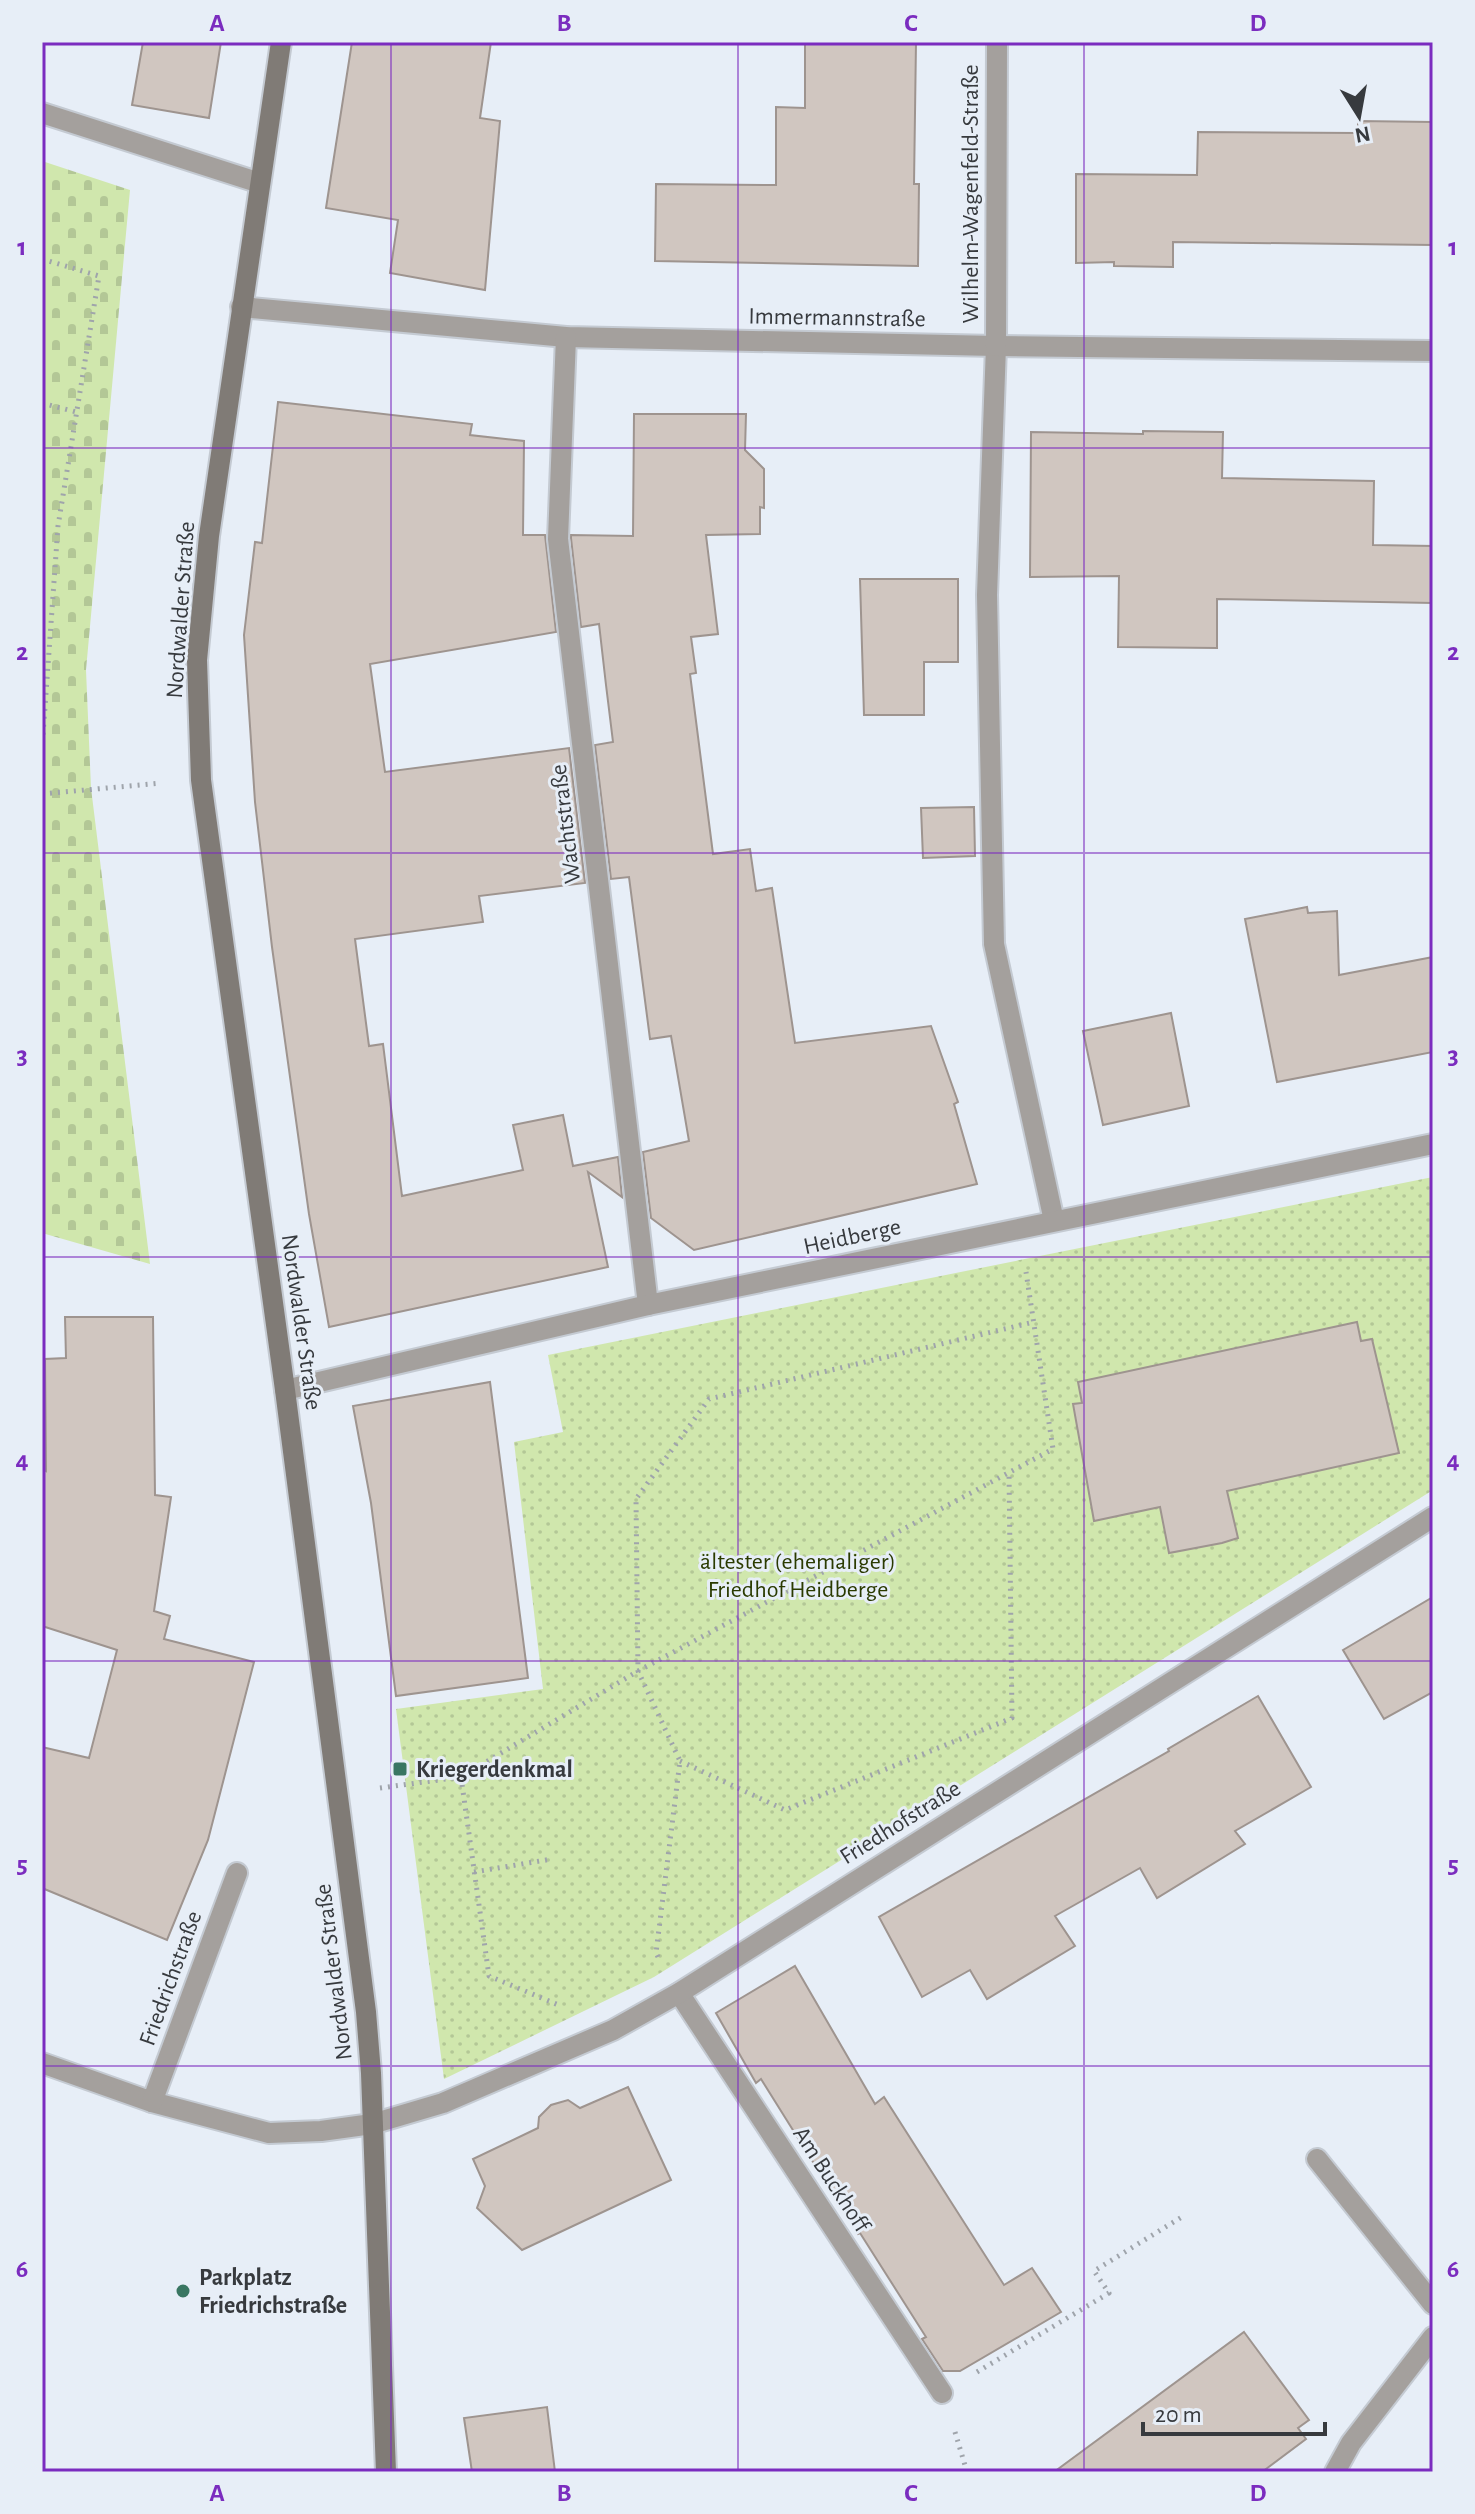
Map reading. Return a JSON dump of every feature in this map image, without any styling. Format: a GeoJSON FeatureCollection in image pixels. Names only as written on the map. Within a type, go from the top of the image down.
{"type":"FeatureCollection","features":[{"type":"Feature","properties":{"kind":"main road","name":"Nordwalder Straße"},"geometry":{"type":"LineString","coordinates":[[281,42],[209,536],[197,660],[201,780],[366,2012],[386,2472]]}},
{"type":"Feature","properties":{"kind":"street","name":"Wilhelm-Wagenfeld-Straße"},"geometry":{"type":"LineString","coordinates":[[997,42],[996,346],[987,595],[994,944],[1054,1221]]}},
{"type":"Feature","properties":{"kind":"street"},"geometry":{"type":"LineString","coordinates":[[42,113],[260,183]]}},
{"type":"Feature","properties":{"kind":"street","name":"Immermannstraße"},"geometry":{"type":"LineString","coordinates":[[241,307],[566,337],[1433,351]]}},
{"type":"Feature","properties":{"kind":"street","name":"Wachtstraße"},"geometry":{"type":"LineString","coordinates":[[566,337],[558,539],[648,1305]]}},
{"type":"Feature","properties":{"kind":"street","name":"Heidberge"},"geometry":{"type":"LineString","coordinates":[[285,1390],[648,1305],[1433,1144]]}},
{"type":"Feature","properties":{"kind":"street","name":"Friedhofstraße"},"geometry":{"type":"LineString","coordinates":[[372,2124],[443,2103],[613,2030],[679,1993],[1433,1517]]}},
{"type":"Feature","properties":{"kind":"street","name":"Friedrichstraße"},"geometry":{"type":"LineString","coordinates":[[152,2102],[237,1873]]}},
{"type":"Feature","properties":{"kind":"street","name":"Am Buckhoff"},"geometry":{"type":"LineString","coordinates":[[679,1993],[942,2393]]}},
{"type":"Feature","properties":{"kind":"street"},"geometry":{"type":"LineString","coordinates":[[42,2063],[152,2102],[269,2133],[321,2131],[372,2124]]}},
{"type":"Feature","properties":{"kind":"street"},"geometry":{"type":"LineString","coordinates":[[1317,2159],[1433,2304]]}},
{"type":"Feature","properties":{"kind":"street"},"geometry":{"type":"LineString","coordinates":[[1335,2472],[1351,2443],[1433,2337]]}},
{"type":"Feature","properties":{"kind":"path"},"geometry":{"type":"LineString","coordinates":[[42,259],[99,276],[58,526],[42,749]]}},
{"type":"Feature","properties":{"kind":"path"},"geometry":{"type":"LineString","coordinates":[[42,403],[76,412]]}},
{"type":"Feature","properties":{"kind":"path"},"geometry":{"type":"LineString","coordinates":[[42,794],[201,780]]}},
{"type":"Feature","properties":{"kind":"path"},"geometry":{"type":"LineString","coordinates":[[336,1794],[461,1777],[638,1671],[1053,1449],[1019,1227]]}},
{"type":"Feature","properties":{"kind":"path"},"geometry":{"type":"LineString","coordinates":[[656,1953],[680,1761],[638,1671],[636,1499],[709,1399],[1034,1322]]}},
{"type":"Feature","properties":{"kind":"path"},"geometry":{"type":"LineString","coordinates":[[680,1761],[785,1810],[1012,1718],[1009,1472]]}},
{"type":"Feature","properties":{"kind":"path"},"geometry":{"type":"LineString","coordinates":[[461,1777],[489,1976],[613,2030]]}},
{"type":"Feature","properties":{"kind":"path"},"geometry":{"type":"LineString","coordinates":[[474,1872],[552,1859]]}},
{"type":"Feature","properties":{"kind":"path"},"geometry":{"type":"LineString","coordinates":[[942,2393],[1109,2293],[1094,2271],[1185,2215]]}},
{"type":"Feature","properties":{"kind":"green space"},"geometry":{"type":"Polygon","coordinates":[[[42,161],[130,190],[86,670],[91,788],[150,1264],[42,1233],[42,161]]]}},
{"type":"Feature","properties":{"kind":"green space","name":"ältester (ehemaliger) Friedhof Heidberge"},"geometry":{"type":"Polygon","coordinates":[[[1433,1177],[1433,1490],[654,1977],[444,2079],[396,1709],[543,1689],[514,1442],[563,1432],[548,1355],[1433,1177]]]}},
{"type":"Feature","properties":{"kind":"building"},"geometry":{"type":"Polygon","coordinates":[[[143,42],[221,42],[209,118],[132,105],[143,42]]]}},
{"type":"Feature","properties":{"kind":"building"},"geometry":{"type":"Polygon","coordinates":[[[352,42],[491,42],[480,118],[500,121],[485,290],[390,273],[398,220],[326,208],[352,42]]]}},
{"type":"Feature","properties":{"kind":"building"},"geometry":{"type":"Polygon","coordinates":[[[805,42],[916,42],[914,184],[919,184],[918,266],[655,261],[656,184],[776,185],[776,107],[805,108],[805,42]]]}},
{"type":"Feature","properties":{"kind":"building"},"geometry":{"type":"Polygon","coordinates":[[[1358,121],[1433,122],[1433,245],[1173,242],[1173,267],[1114,266],[1114,262],[1076,263],[1076,174],[1197,175],[1198,132],[1358,133],[1358,121]]]}},
{"type":"Feature","properties":{"kind":"building"},"geometry":{"type":"Polygon","coordinates":[[[278,402],[472,424],[470,435],[524,441],[523,535],[545,535],[556,632],[370,664],[385,772],[569,748],[585,883],[479,896],[483,922],[355,939],[369,1046],[383,1044],[402,1196],[523,1170],[513,1125],[563,1115],[573,1166],[618,1157],[622,1197],[588,1172],[608,1267],[329,1327],[309,1214],[272,947],[255,802],[244,635],[255,542],[262,543],[278,402]]]}},
{"type":"Feature","properties":{"kind":"building"},"geometry":{"type":"Polygon","coordinates":[[[634,414],[746,414],[745,450],[764,469],[760,534],[706,535],[718,634],[691,637],[696,673],[690,674],[713,854],[750,849],[756,891],[772,888],[795,1043],[931,1026],[958,1102],[954,1104],[977,1184],[694,1250],[651,1218],[643,1152],[689,1141],[671,1036],[650,1039],[629,877],[611,879],[595,745],[613,742],[599,624],[581,627],[571,538],[571,535],[633,536],[634,414]]]}},
{"type":"Feature","properties":{"kind":"building"},"geometry":{"type":"Polygon","coordinates":[[[1143,431],[1223,432],[1222,478],[1374,481],[1373,545],[1433,546],[1433,603],[1217,599],[1217,648],[1118,647],[1119,576],[1030,577],[1031,432],[1143,434],[1143,431]]]}},
{"type":"Feature","properties":{"kind":"building"},"geometry":{"type":"Polygon","coordinates":[[[860,579],[958,579],[958,662],[924,662],[924,715],[864,715],[860,579]]]}},
{"type":"Feature","properties":{"kind":"building"},"geometry":{"type":"Polygon","coordinates":[[[974,807],[975,856],[923,858],[921,808],[974,807]]]}},
{"type":"Feature","properties":{"kind":"building"},"geometry":{"type":"Polygon","coordinates":[[[1307,907],[1308,913],[1337,911],[1339,975],[1433,957],[1433,1052],[1277,1082],[1245,919],[1307,907]]]}},
{"type":"Feature","properties":{"kind":"building"},"geometry":{"type":"Polygon","coordinates":[[[1171,1013],[1189,1106],[1103,1125],[1083,1031],[1171,1013]]]}},
{"type":"Feature","properties":{"kind":"building"},"geometry":{"type":"Polygon","coordinates":[[[65,1317],[153,1317],[155,1495],[171,1497],[154,1611],[170,1616],[164,1639],[254,1662],[208,1840],[167,1940],[42,1888],[42,1747],[89,1758],[117,1650],[42,1626],[45,1359],[66,1358],[65,1317]]]}},
{"type":"Feature","properties":{"kind":"building"},"geometry":{"type":"Polygon","coordinates":[[[1357,1322],[1361,1341],[1372,1339],[1399,1453],[1227,1491],[1238,1538],[1222,1543],[1169,1553],[1160,1507],[1094,1521],[1073,1404],[1082,1403],[1078,1382],[1357,1322]]]}},
{"type":"Feature","properties":{"kind":"building"},"geometry":{"type":"Polygon","coordinates":[[[490,1382],[528,1678],[396,1696],[371,1503],[353,1406],[490,1382]]]}},
{"type":"Feature","properties":{"kind":"building"},"geometry":{"type":"Polygon","coordinates":[[[1433,1597],[1433,1692],[1384,1719],[1343,1650],[1433,1597]]]}},
{"type":"Feature","properties":{"kind":"building"},"geometry":{"type":"Polygon","coordinates":[[[1258,1696],[1311,1787],[1235,1831],[1245,1844],[1157,1898],[1140,1868],[1055,1916],[1075,1946],[987,1999],[970,1970],[922,1997],[879,1917],[1169,1751],[1258,1696]]]}},
{"type":"Feature","properties":{"kind":"building"},"geometry":{"type":"Polygon","coordinates":[[[795,1966],[875,2104],[884,2097],[1004,2285],[1032,2268],[1061,2312],[960,2371],[943,2371],[922,2339],[926,2337],[761,2079],[756,2083],[716,2013],[795,1966]]]}},
{"type":"Feature","properties":{"kind":"building"},"geometry":{"type":"Polygon","coordinates":[[[628,2087],[671,2180],[522,2250],[477,2208],[485,2186],[473,2159],[538,2128],[539,2117],[551,2105],[568,2100],[580,2108],[628,2087]]]}},
{"type":"Feature","properties":{"kind":"building"},"geometry":{"type":"Polygon","coordinates":[[[1244,2332],[1309,2420],[1298,2428],[1306,2439],[1262,2472],[1054,2472],[1244,2332]]]}},
{"type":"Feature","properties":{"kind":"building"},"geometry":{"type":"Polygon","coordinates":[[[547,2407],[555,2472],[472,2472],[464,2418],[547,2407]]]}},
{"type":"Feature","properties":{"kind":"place","name":"Kriegerdenkmal"},"geometry":{"type":"Point","coordinates":[400,1769]}},
{"type":"Feature","properties":{"kind":"place","name":"Parkplatz Friedrichstraße"},"geometry":{"type":"Point","coordinates":[183,2291]}}]}
